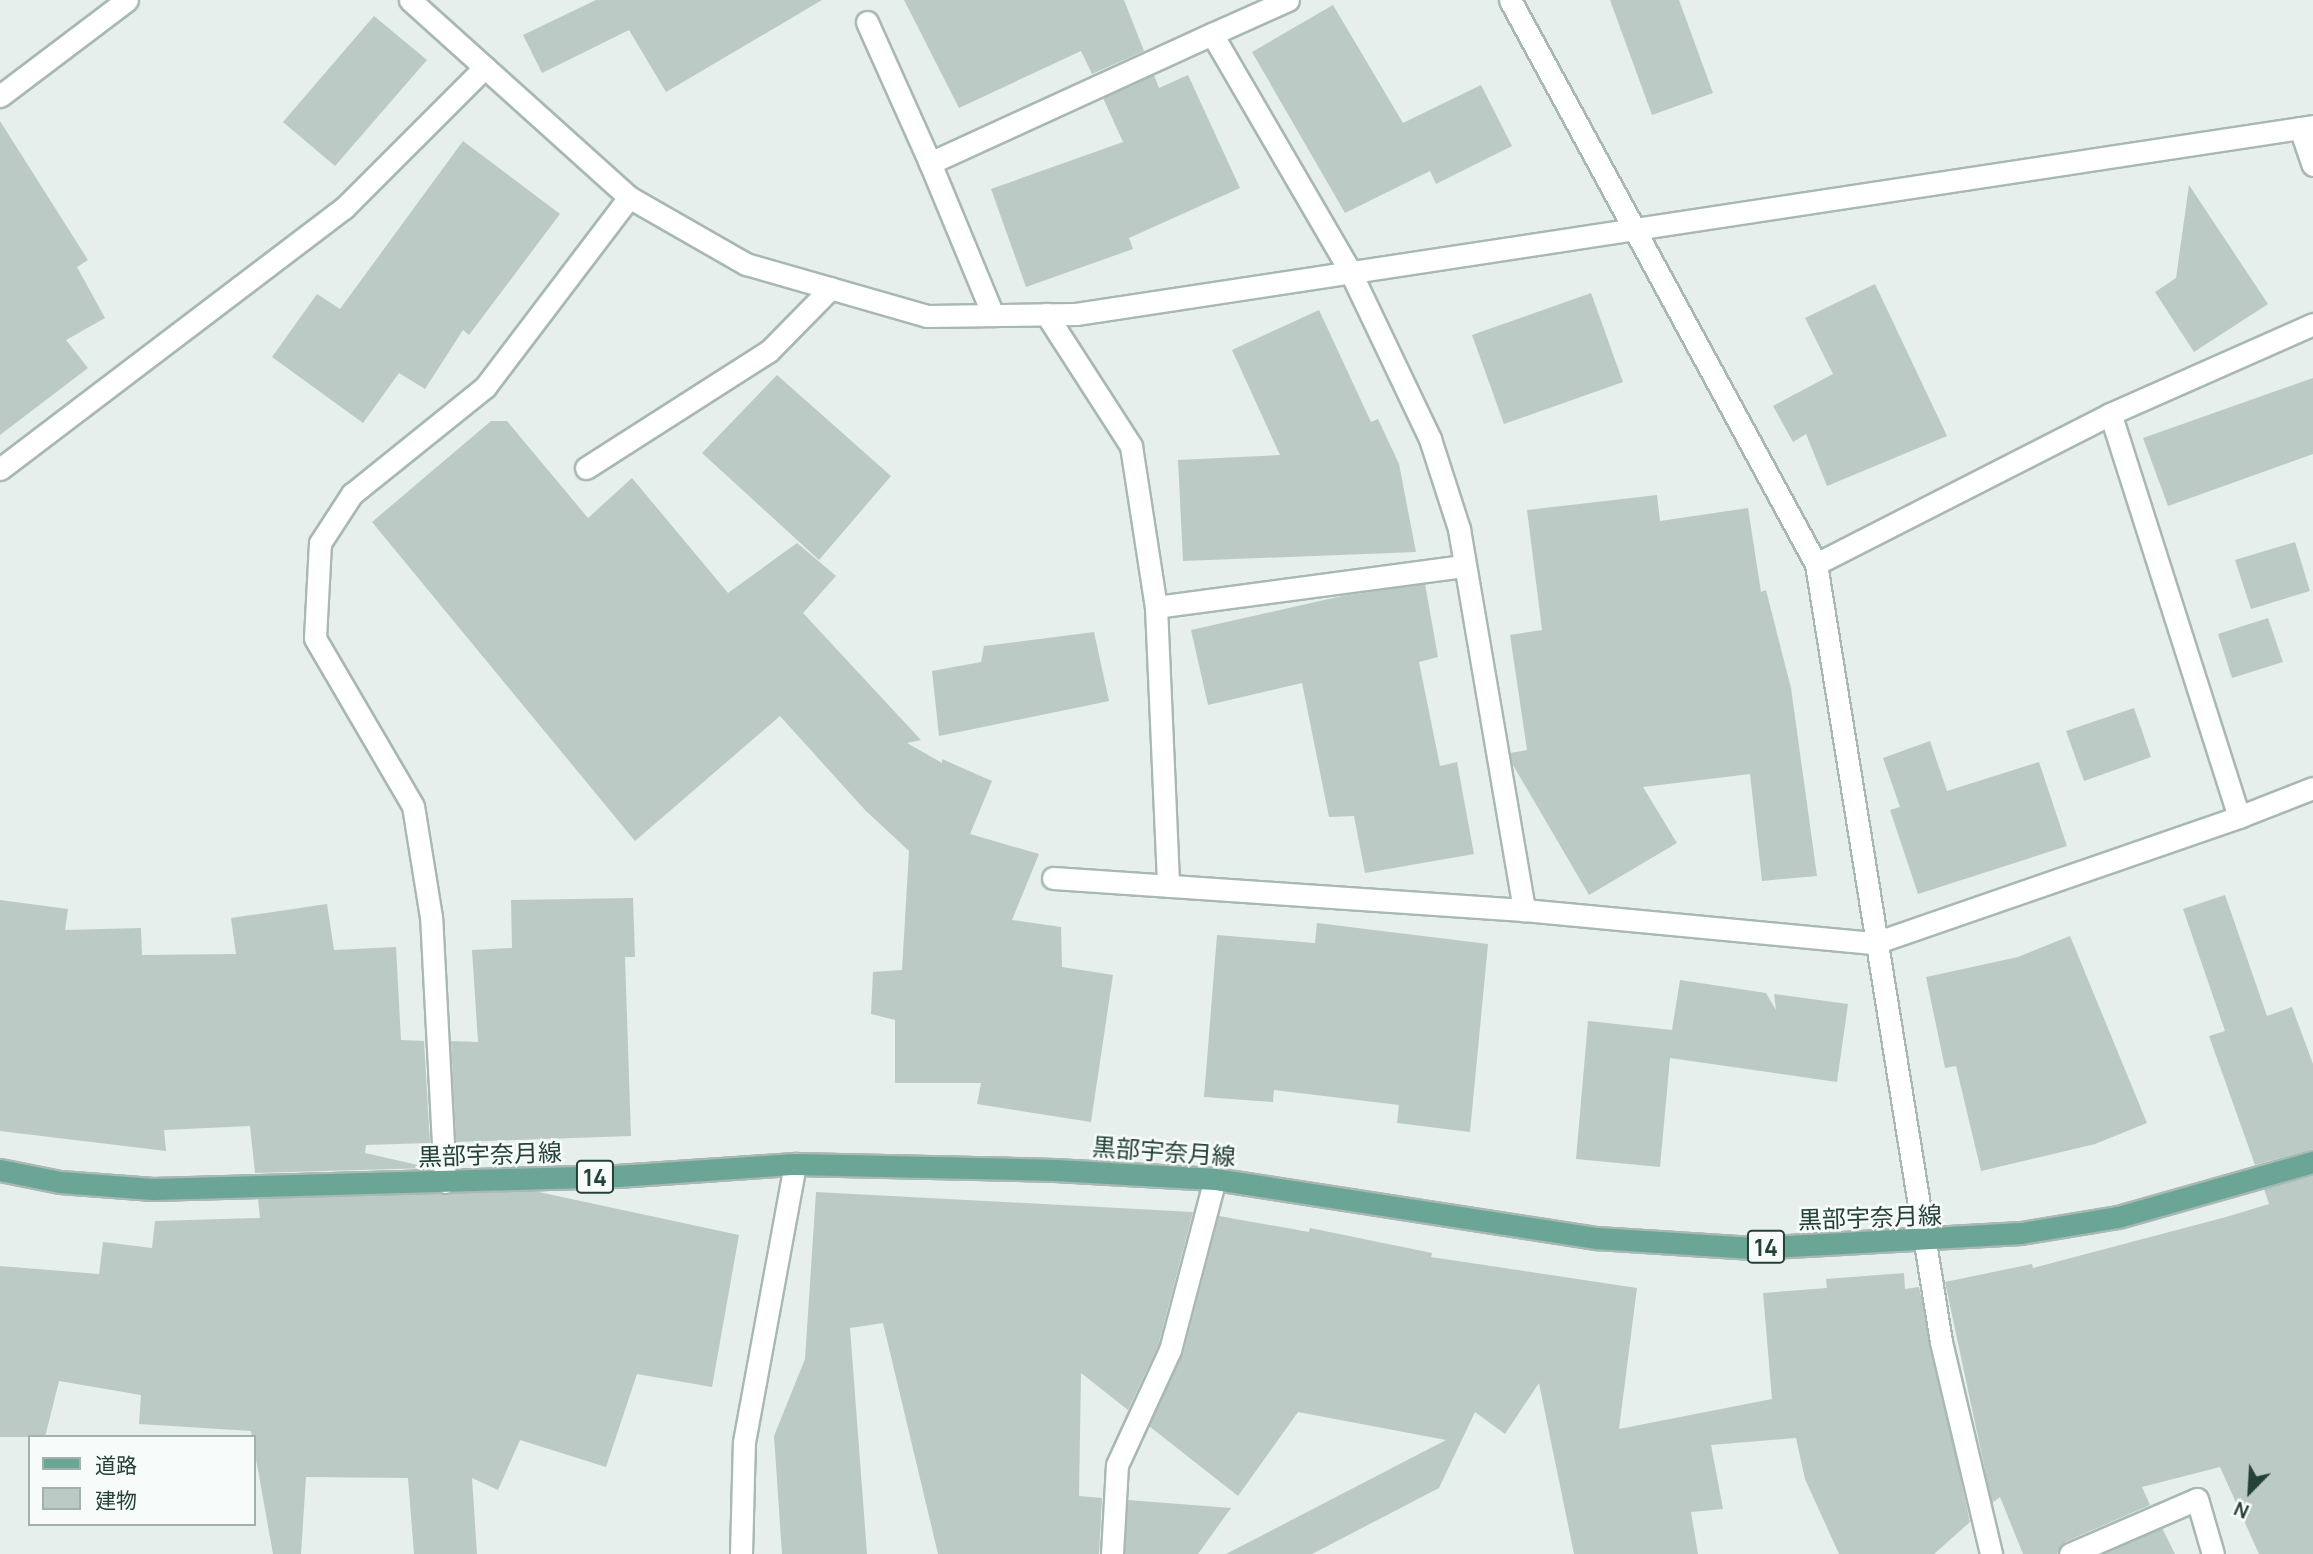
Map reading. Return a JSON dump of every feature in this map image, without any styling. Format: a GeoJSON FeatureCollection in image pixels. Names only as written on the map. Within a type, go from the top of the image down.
{"type":"FeatureCollection","features":[{"type":"Feature","properties":{"kind":"main road","name":"黒部宇奈月線"},"geometry":{"type":"LineString","coordinates":[[0,1170],[60,1182],[153,1189],[445,1182],[794,1164],[1215,1179],[1597,1238],[1753,1248],[1923,1241],[2021,1233],[2118,1217],[2313,1162]]}},
{"type":"Feature","properties":{"kind":"street"},"geometry":{"type":"LineString","coordinates":[[0,96],[127,0]]}},
{"type":"Feature","properties":{"kind":"street"},"geometry":{"type":"LineString","coordinates":[[410,0],[629,197],[747,264],[927,316],[1076,314],[1632,228],[2309,129],[2313,164]]}},
{"type":"Feature","properties":{"kind":"street"},"geometry":{"type":"LineString","coordinates":[[930,163],[1288,0]]}},
{"type":"Feature","properties":{"kind":"street"},"geometry":{"type":"LineString","coordinates":[[1510,0],[1816,564],[1923,1241],[1941,1342],[1991,1554]]}},
{"type":"Feature","properties":{"kind":"street"},"geometry":{"type":"LineString","coordinates":[[867,22],[930,163],[993,315]]}},
{"type":"Feature","properties":{"kind":"street"},"geometry":{"type":"LineString","coordinates":[[1212,34],[1350,271],[1430,439],[1459,529],[1524,910]]}},
{"type":"Feature","properties":{"kind":"street"},"geometry":{"type":"LineString","coordinates":[[0,469],[344,208],[485,67]]}},
{"type":"Feature","properties":{"kind":"street"},"geometry":{"type":"LineString","coordinates":[[445,1182],[431,917],[413,806],[315,638],[320,542],[352,494],[485,387],[629,197]]}},
{"type":"Feature","properties":{"kind":"street"},"geometry":{"type":"LineString","coordinates":[[586,468],[769,351],[831,288]]}},
{"type":"Feature","properties":{"kind":"street"},"geometry":{"type":"LineString","coordinates":[[1046,314],[1131,446],[1156,607],[1168,886]]}},
{"type":"Feature","properties":{"kind":"street"},"geometry":{"type":"LineString","coordinates":[[1816,564],[2110,414],[2313,324]]}},
{"type":"Feature","properties":{"kind":"street"},"geometry":{"type":"LineString","coordinates":[[2110,414],[2239,817]]}},
{"type":"Feature","properties":{"kind":"street"},"geometry":{"type":"LineString","coordinates":[[1156,607],[1464,566]]}},
{"type":"Feature","properties":{"kind":"street"},"geometry":{"type":"LineString","coordinates":[[1054,878],[1524,910],[1875,943],[2239,817],[2313,788]]}},
{"type":"Feature","properties":{"kind":"street"},"geometry":{"type":"LineString","coordinates":[[741,1554],[744,1442],[794,1164]]}},
{"type":"Feature","properties":{"kind":"street"},"geometry":{"type":"LineString","coordinates":[[1112,1554],[1117,1465],[1170,1350],[1215,1179]]}},
{"type":"Feature","properties":{"kind":"street"},"geometry":{"type":"LineString","coordinates":[[2070,1554],[2197,1499],[2213,1554]]}},
{"type":"Feature","properties":{"kind":"building"},"geometry":{"type":"Polygon","coordinates":[[[596,0],[822,0],[666,92],[629,30],[542,73],[523,35],[596,0]]]}},
{"type":"Feature","properties":{"kind":"building"},"geometry":{"type":"Polygon","coordinates":[[[904,0],[1124,0],[1144,51],[1092,74],[1081,51],[959,108],[904,0]]]}},
{"type":"Feature","properties":{"kind":"building"},"geometry":{"type":"Polygon","coordinates":[[[1610,0],[1679,0],[1713,93],[1652,115],[1610,0]]]}},
{"type":"Feature","properties":{"kind":"building"},"geometry":{"type":"Polygon","coordinates":[[[1333,5],[1403,123],[1481,85],[1512,146],[1436,184],[1430,171],[1345,213],[1252,52],[1333,5]]]}},
{"type":"Feature","properties":{"kind":"building"},"geometry":{"type":"Polygon","coordinates":[[[374,16],[427,60],[335,166],[283,122],[374,16]]]}},
{"type":"Feature","properties":{"kind":"building"},"geometry":{"type":"Polygon","coordinates":[[[1154,75],[1159,88],[1188,75],[1240,188],[1129,238],[1133,249],[1026,287],[991,189],[1123,142],[1103,98],[1154,75]]]}},
{"type":"Feature","properties":{"kind":"building"},"geometry":{"type":"Polygon","coordinates":[[[0,121],[88,260],[77,267],[105,318],[66,340],[88,368],[0,435],[0,121]]]}},
{"type":"Feature","properties":{"kind":"building"},"geometry":{"type":"Polygon","coordinates":[[[463,141],[560,214],[469,335],[463,330],[425,389],[399,373],[363,423],[272,357],[317,294],[340,309],[463,141]]]}},
{"type":"Feature","properties":{"kind":"building"},"geometry":{"type":"Polygon","coordinates":[[[2189,185],[2268,304],[2194,352],[2155,292],[2176,278],[2189,185]]]}},
{"type":"Feature","properties":{"kind":"building"},"geometry":{"type":"Polygon","coordinates":[[[1875,284],[1947,436],[1827,486],[1806,434],[1793,442],[1773,406],[1833,374],[1805,318],[1875,284]]]}},
{"type":"Feature","properties":{"kind":"building"},"geometry":{"type":"Polygon","coordinates":[[[1591,293],[1623,382],[1504,424],[1472,335],[1591,293]]]}},
{"type":"Feature","properties":{"kind":"building"},"geometry":{"type":"Polygon","coordinates":[[[1319,310],[1371,422],[1378,419],[1399,464],[1416,552],[1183,561],[1178,460],[1280,455],[1232,350],[1319,310]]]}},
{"type":"Feature","properties":{"kind":"building"},"geometry":{"type":"Polygon","coordinates":[[[777,375],[891,476],[819,560],[702,453],[777,375]]]}},
{"type":"Feature","properties":{"kind":"building"},"geometry":{"type":"Polygon","coordinates":[[[2313,378],[2313,454],[2168,506],[2143,438],[2313,378]]]}},
{"type":"Feature","properties":{"kind":"building"},"geometry":{"type":"Polygon","coordinates":[[[491,421],[507,421],[588,518],[632,478],[728,593],[797,543],[836,576],[803,613],[921,740],[907,743],[942,763],[942,759],[992,781],[970,834],[1039,854],[1012,920],[1061,927],[1062,967],[1113,975],[1091,1122],[977,1104],[981,1083],[895,1083],[895,1020],[871,1014],[873,972],[902,970],[909,851],[865,810],[780,716],[635,841],[372,522],[491,421]]]}},
{"type":"Feature","properties":{"kind":"building"},"geometry":{"type":"Polygon","coordinates":[[[1657,495],[1660,521],[1748,508],[1761,592],[1766,590],[1791,688],[1817,876],[1762,881],[1750,774],[1643,787],[1677,843],[1589,895],[1513,765],[1510,753],[1527,750],[1510,635],[1542,630],[1527,510],[1657,495]]]}},
{"type":"Feature","properties":{"kind":"building"},"geometry":{"type":"Polygon","coordinates":[[[2295,542],[2310,591],[2251,609],[2235,560],[2295,542]]]}},
{"type":"Feature","properties":{"kind":"building"},"geometry":{"type":"Polygon","coordinates":[[[1425,584],[1438,657],[1419,662],[1440,766],[1457,762],[1474,854],[1365,873],[1354,816],[1329,817],[1302,683],[1208,705],[1191,630],[1342,596],[1425,584]]]}},
{"type":"Feature","properties":{"kind":"building"},"geometry":{"type":"Polygon","coordinates":[[[2268,618],[2283,662],[2232,678],[2218,634],[2268,618]]]}},
{"type":"Feature","properties":{"kind":"building"},"geometry":{"type":"Polygon","coordinates":[[[1094,632],[1109,701],[939,736],[932,671],[981,662],[984,646],[1094,632]]]}},
{"type":"Feature","properties":{"kind":"building"},"geometry":{"type":"Polygon","coordinates":[[[2134,708],[2151,757],[2084,781],[2066,731],[2134,708]]]}},
{"type":"Feature","properties":{"kind":"building"},"geometry":{"type":"Polygon","coordinates":[[[1930,741],[1947,791],[2039,762],[2067,846],[1918,894],[1890,810],[1900,807],[1883,758],[1930,741]]]}},
{"type":"Feature","properties":{"kind":"building"},"geometry":{"type":"Polygon","coordinates":[[[2225,895],[2267,1016],[2292,1007],[2313,1064],[2313,1149],[2255,1165],[2209,1036],[2225,1031],[2183,909],[2225,895]]]}},
{"type":"Feature","properties":{"kind":"building"},"geometry":{"type":"Polygon","coordinates":[[[633,898],[635,957],[625,957],[631,1136],[456,1142],[451,1041],[478,1042],[472,950],[512,948],[511,900],[633,898]]]}},
{"type":"Feature","properties":{"kind":"building"},"geometry":{"type":"Polygon","coordinates":[[[0,900],[68,909],[65,930],[141,928],[142,955],[236,954],[231,918],[327,904],[334,950],[396,947],[401,1040],[424,1041],[430,1143],[366,1145],[365,1153],[431,1168],[255,1173],[250,1126],[164,1130],[166,1151],[0,1131],[0,900]]]}},
{"type":"Feature","properties":{"kind":"building"},"geometry":{"type":"Polygon","coordinates":[[[1317,923],[1488,944],[1470,1132],[1397,1123],[1399,1105],[1274,1090],[1273,1102],[1204,1097],[1217,935],[1315,943],[1317,923]]]}},
{"type":"Feature","properties":{"kind":"building"},"geometry":{"type":"Polygon","coordinates":[[[2070,936],[2147,1123],[2095,1144],[1981,1171],[1956,1066],[1945,1068],[1926,977],[2018,957],[2070,936]]]}},
{"type":"Feature","properties":{"kind":"building"},"geometry":{"type":"Polygon","coordinates":[[[1680,980],[1766,993],[1776,1010],[1774,994],[1848,1004],[1837,1082],[1670,1058],[1660,1167],[1576,1159],[1588,1021],[1672,1030],[1680,980]]]}},
{"type":"Feature","properties":{"kind":"building"},"geometry":{"type":"Polygon","coordinates":[[[2313,1176],[2313,1554],[2259,1554],[2220,1467],[2142,1487],[2150,1505],[2065,1542],[2057,1554],[2023,1554],[2000,1497],[1992,1503],[1945,1282],[2032,1264],[2033,1268],[2226,1217],[2269,1204],[2264,1189],[2313,1176]]]}},
{"type":"Feature","properties":{"kind":"building"},"geometry":{"type":"Polygon","coordinates":[[[534,1191],[739,1235],[712,1387],[637,1374],[606,1467],[520,1440],[498,1490],[472,1478],[477,1554],[414,1554],[408,1478],[306,1477],[301,1554],[273,1554],[256,1459],[256,1435],[252,1435],[251,1431],[139,1424],[141,1395],[59,1381],[46,1435],[0,1437],[0,1266],[99,1274],[103,1242],[152,1248],[155,1221],[260,1218],[258,1199],[534,1191]]]}},
{"type":"Feature","properties":{"kind":"building"},"geometry":{"type":"Polygon","coordinates":[[[816,1192],[1193,1212],[1158,1346],[1128,1410],[1081,1373],[1079,1496],[1102,1498],[1099,1554],[938,1554],[883,1323],[850,1328],[867,1554],[782,1554],[774,1436],[805,1359],[816,1192]]]}},
{"type":"Feature","properties":{"kind":"building"},"geometry":{"type":"Polygon","coordinates":[[[1219,1216],[1309,1232],[1310,1228],[1432,1253],[1431,1257],[1637,1288],[1619,1429],[1772,1399],[1763,1293],[1827,1288],[1826,1279],[1904,1273],[1905,1289],[1919,1287],[1970,1522],[1934,1554],[1839,1554],[1805,1479],[1796,1438],[1711,1445],[1723,1509],[1691,1512],[1698,1554],[1574,1554],[1539,1383],[1505,1434],[1475,1412],[1439,1488],[1312,1554],[1226,1554],[1446,1440],[1298,1412],[1238,1496],[1149,1426],[1183,1354],[1219,1216]]]}},
{"type":"Feature","properties":{"kind":"building"},"geometry":{"type":"Polygon","coordinates":[[[1128,1500],[1231,1508],[1198,1554],[1125,1554],[1128,1500]]]}},
{"type":"Feature","properties":{"kind":"building"},"geometry":{"type":"Polygon","coordinates":[[[2162,1528],[2175,1554],[2103,1554],[2162,1528]]]}}]}
